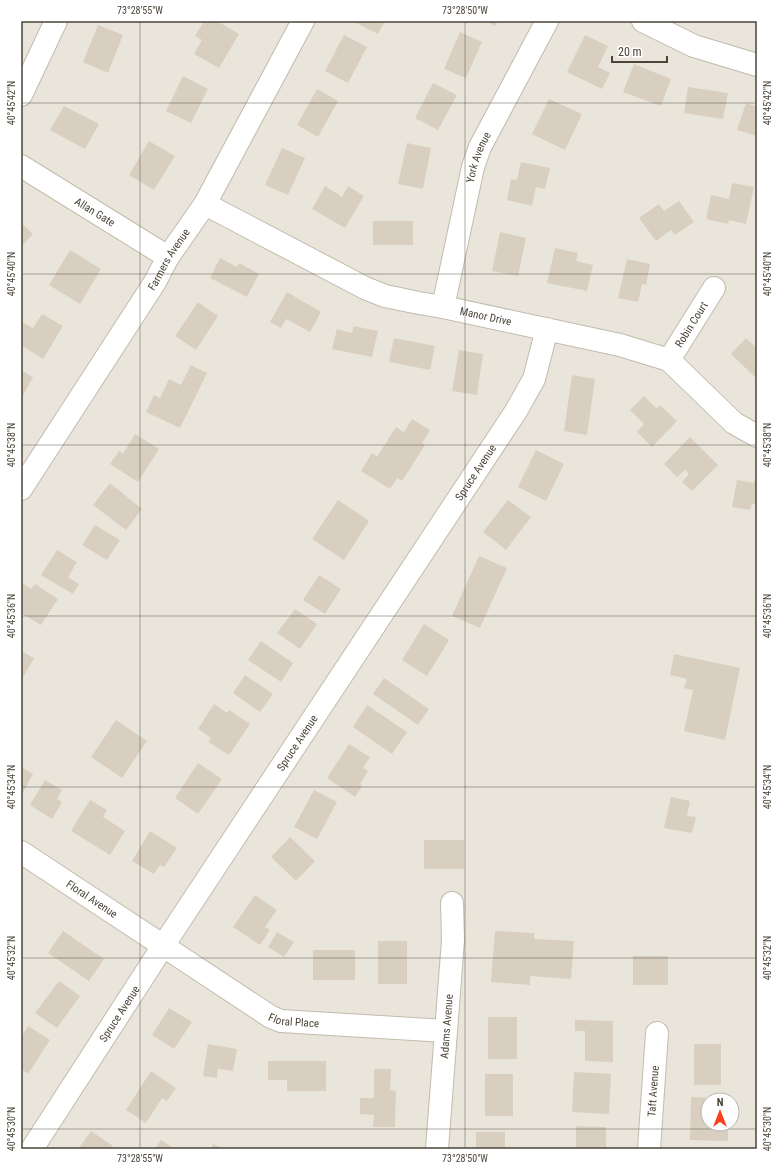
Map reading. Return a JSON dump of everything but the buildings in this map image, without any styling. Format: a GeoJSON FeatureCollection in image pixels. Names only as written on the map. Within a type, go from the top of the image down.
{"type":"FeatureCollection","features":[{"type":"Feature","properties":{"kind":"street"},"geometry":{"type":"LineString","coordinates":[[21,95],[56,21]]}},
{"type":"Feature","properties":{"kind":"street","name":"Farmers Avenue"},"geometry":{"type":"LineString","coordinates":[[21,489],[155,282],[168,257],[205,204],[303,21]]}},
{"type":"Feature","properties":{"kind":"street","name":"York Avenue"},"geometry":{"type":"LineString","coordinates":[[443,306],[473,167],[480,147],[547,21]]}},
{"type":"Feature","properties":{"kind":"street"},"geometry":{"type":"LineString","coordinates":[[643,21],[694,46],[757,65]]}},
{"type":"Feature","properties":{"kind":"street","name":"Allan Gate"},"geometry":{"type":"LineString","coordinates":[[21,166],[168,257]]}},
{"type":"Feature","properties":{"kind":"street","name":"Manor Drive"},"geometry":{"type":"LineString","coordinates":[[205,204],[365,288],[385,296],[443,306],[620,345],[669,360],[734,423],[757,436]]}},
{"type":"Feature","properties":{"kind":"street","name":"Robin Court"},"geometry":{"type":"LineString","coordinates":[[669,360],[714,288]]}},
{"type":"Feature","properties":{"kind":"street","name":"Spruce Avenue"},"geometry":{"type":"LineString","coordinates":[[32,1149],[516,411],[534,380],[547,329]]}},
{"type":"Feature","properties":{"kind":"street","name":"Floral Avenue"},"geometry":{"type":"LineString","coordinates":[[21,852],[164,946]]}},
{"type":"Feature","properties":{"kind":"street","name":"Adams Avenue"},"geometry":{"type":"LineString","coordinates":[[437,1149],[453,940],[452,903]]}},
{"type":"Feature","properties":{"kind":"street","name":"Floral Place"},"geometry":{"type":"LineString","coordinates":[[164,946],[271,1017],[281,1021],[446,1031]]}},
{"type":"Feature","properties":{"kind":"street","name":"Taft Avenue"},"geometry":{"type":"LineString","coordinates":[[649,1149],[657,1033]]}},
{"type":"Feature","properties":{"kind":"shaded area"},"geometry":{"type":"Polygon","coordinates":[[[21,21],[757,21],[757,1149],[21,1149],[21,21]]]}}]}
